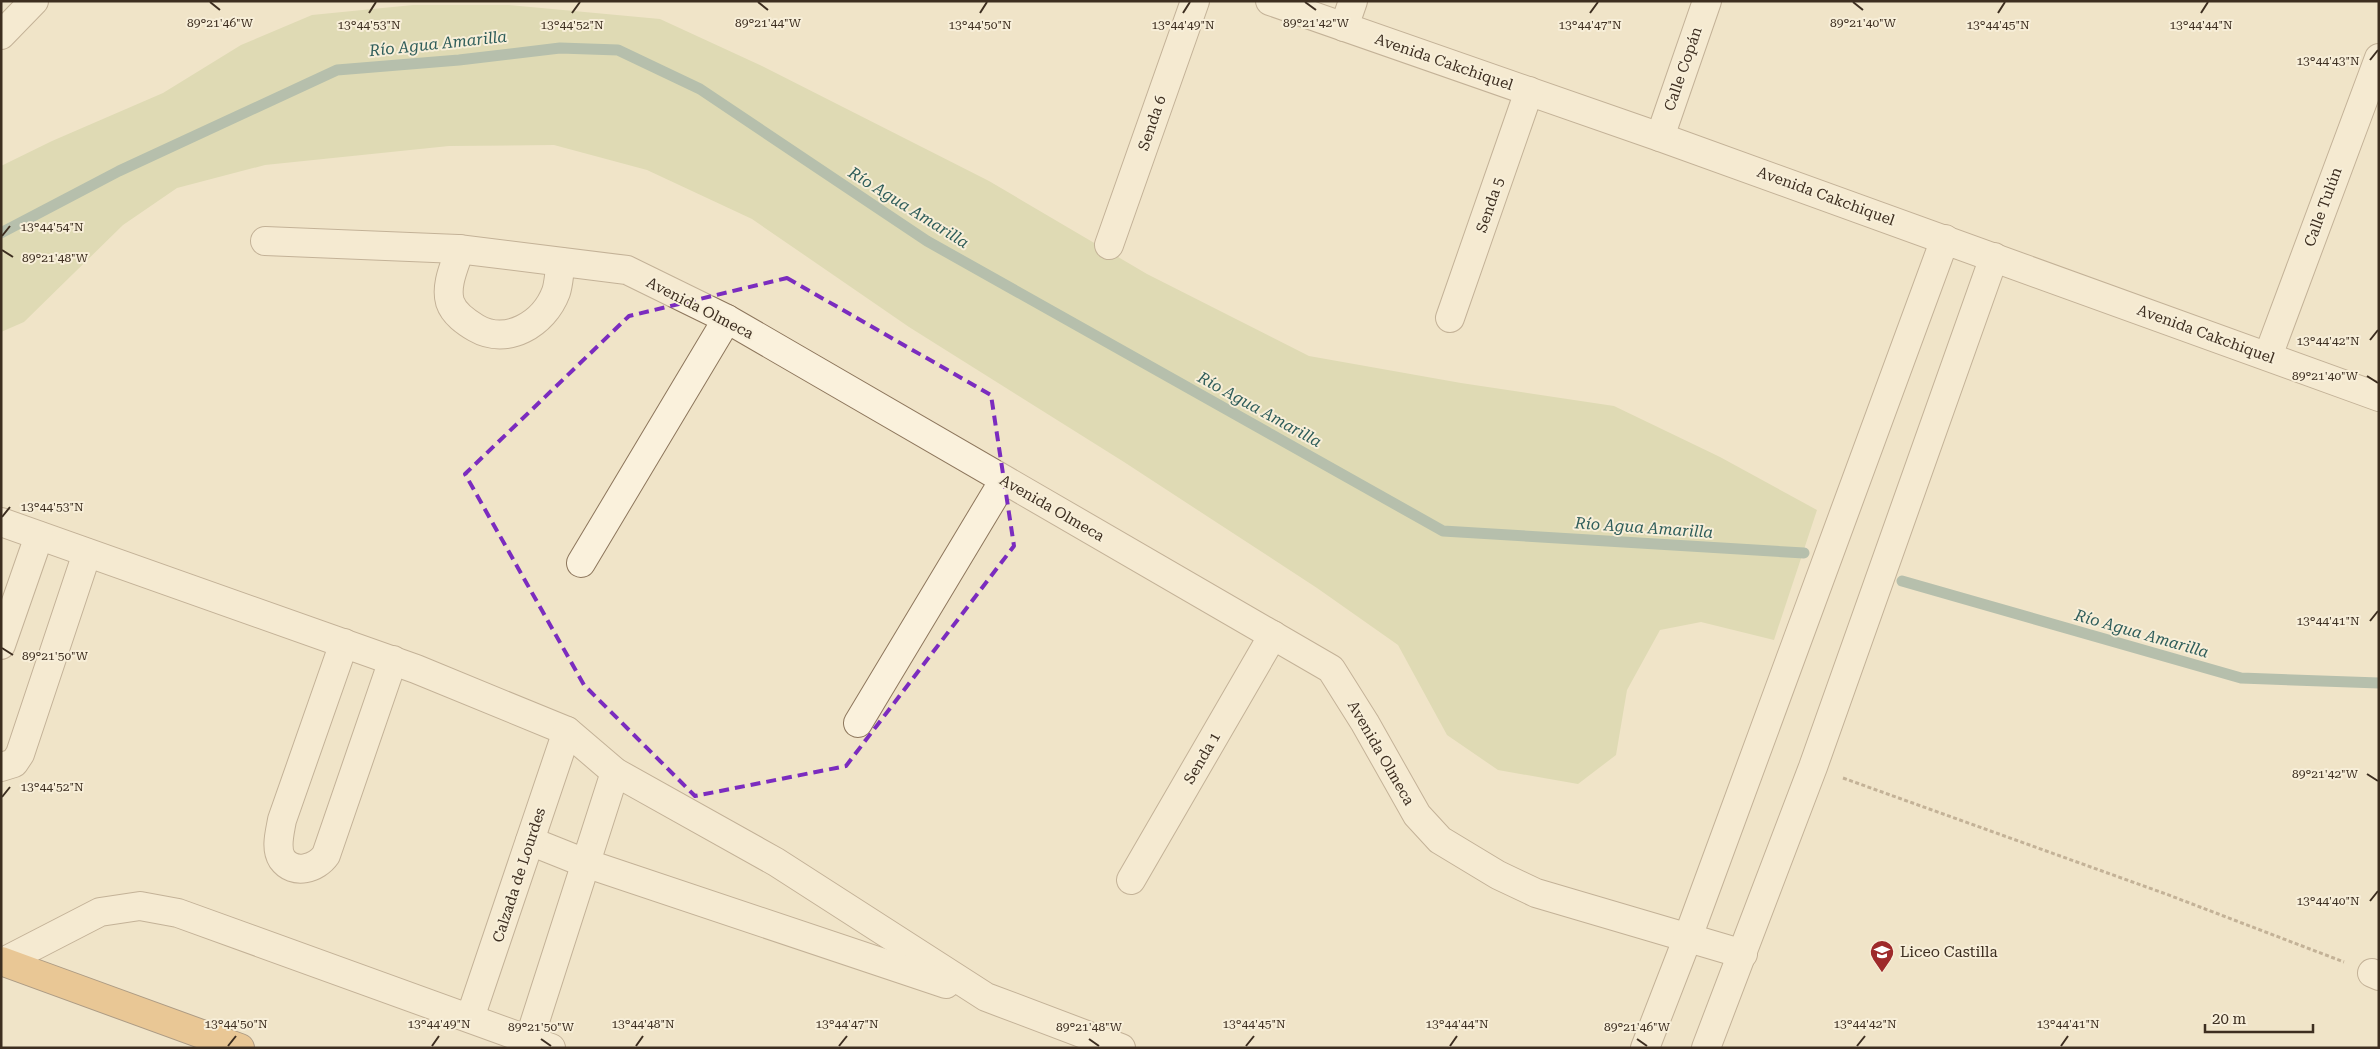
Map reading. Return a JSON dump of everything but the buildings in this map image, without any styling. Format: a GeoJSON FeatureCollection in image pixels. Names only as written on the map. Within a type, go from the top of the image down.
{"type":"FeatureCollection","features":[{"type":"Feature","properties":{"kind":"highway"},"geometry":{"type":"LineString","coordinates":[[2,961],[240,1048]]}},
{"type":"Feature","properties":{"kind":"street"},"geometry":{"type":"LineString","coordinates":[[1,35],[34,1]]}},
{"type":"Feature","properties":{"kind":"street","name":"Senda 6"},"geometry":{"type":"LineString","coordinates":[[1109,245],[1195,1]]}},
{"type":"Feature","properties":{"kind":"street","name":"Avenida Cakchiquel"},"geometry":{"type":"LineString","coordinates":[[1270,1],[1660,137],[2379,397]]}},
{"type":"Feature","properties":{"kind":"street"},"geometry":{"type":"LineString","coordinates":[[1344,27],[1353,1]]}},
{"type":"Feature","properties":{"kind":"street","name":"Calle Copán"},"geometry":{"type":"LineString","coordinates":[[1660,137],[1707,1]]}},
{"type":"Feature","properties":{"kind":"street","name":"Calle Tulún"},"geometry":{"type":"LineString","coordinates":[[2268,356],[2379,58]]}},
{"type":"Feature","properties":{"kind":"street","name":"Senda 5"},"geometry":{"type":"LineString","coordinates":[[1450,318],[1529,91]]}},
{"type":"Feature","properties":{"kind":"street"},"geometry":{"type":"LineString","coordinates":[[1645,1048],[1688,937],[1945,239]]}},
{"type":"Feature","properties":{"kind":"street","name":"Avenida Olmeca"},"geometry":{"type":"LineString","coordinates":[[265,241],[460,249],[627,270],[726,319],[1330,669],[1364,723],[1417,815],[1440,840],[1483,867],[1536,893],[1743,954]]}},
{"type":"Feature","properties":{"kind":"street"},"geometry":{"type":"LineString","coordinates":[[460,249],[450,278],[450,301],[463,321],[486,334],[510,335],[525,328],[545,311],[556,293],[561,262]]}},
{"type":"Feature","properties":{"kind":"street"},"geometry":{"type":"LineString","coordinates":[[1706,1048],[1813,767],[1994,258]]}},
{"type":"Feature","properties":{"kind":"street"},"geometry":{"type":"LineString","coordinates":[[581,563],[726,319]]}},
{"type":"Feature","properties":{"kind":"street"},"geometry":{"type":"LineString","coordinates":[[858,723],[1004,480]]}},
{"type":"Feature","properties":{"kind":"street"},"geometry":{"type":"LineString","coordinates":[[1,522],[393,660],[567,731],[615,772],[776,862],[986,997]]}},
{"type":"Feature","properties":{"kind":"street"},"geometry":{"type":"LineString","coordinates":[[1,645],[39,536]]}},
{"type":"Feature","properties":{"kind":"street"},"geometry":{"type":"LineString","coordinates":[[1,767],[14,763],[20,754],[87,553]]}},
{"type":"Feature","properties":{"kind":"street","name":"Senda 1"},"geometry":{"type":"LineString","coordinates":[[1131,880],[1273,635]]}},
{"type":"Feature","properties":{"kind":"street"},"geometry":{"type":"LineString","coordinates":[[344,643],[282,820],[278,841],[282,859],[293,867],[306,869],[320,863],[326,855],[393,660]]}},
{"type":"Feature","properties":{"kind":"street","name":"Calzada de Lourdes"},"geometry":{"type":"LineString","coordinates":[[470,1018],[567,731]]}},
{"type":"Feature","properties":{"kind":"street"},"geometry":{"type":"LineString","coordinates":[[2,961],[100,912],[140,906],[178,913],[540,1044],[585,863],[615,772]]}},
{"type":"Feature","properties":{"kind":"street"},"geometry":{"type":"LineString","coordinates":[[530,841],[585,863],[986,997],[1121,1048]]}},
{"type":"Feature","properties":{"kind":"path"},"geometry":{"type":"LineString","coordinates":[[1813,767],[2166,894],[2375,975]]}},
{"type":"Feature","properties":{"kind":"highlighted area"},"geometry":{"type":"Polygon","coordinates":[[[787,278],[991,395],[1014,546],[846,766],[695,796],[584,685],[465,474],[629,316],[787,278]]]}},
{"type":"Feature","properties":{"kind":"green space"},"geometry":{"type":"Polygon","coordinates":[[[413,5],[509,5],[660,19],[762,66],[989,181],[1147,274],[1309,356],[1461,383],[1614,406],[1720,457],[1817,510],[1774,640],[1701,622],[1660,630],[1627,690],[1616,755],[1578,784],[1498,770],[1447,735],[1398,645],[1317,588],[1124,462],[909,327],[752,219],[647,170],[554,145],[449,146],[265,165],[177,188],[123,225],[24,322],[1,332],[1,166],[52,141],[163,93],[241,45],[312,15],[413,5]]]}},
{"type":"Feature","properties":{"kind":"waterway","name":"Río Agua Amarilla"},"geometry":{"type":"LineString","coordinates":[[1,233],[119,171],[337,70],[459,60],[560,48],[618,50],[700,89],[927,241],[1443,531],[1804,553]]}},
{"type":"Feature","properties":{"kind":"waterway","name":"Río Agua Amarilla"},"geometry":{"type":"LineString","coordinates":[[1902,581],[2241,678],[2379,683]]}},
{"type":"Feature","properties":{"kind":"place","name":"Liceo Castilla"},"geometry":{"type":"Point","coordinates":[1882,973]}}]}
